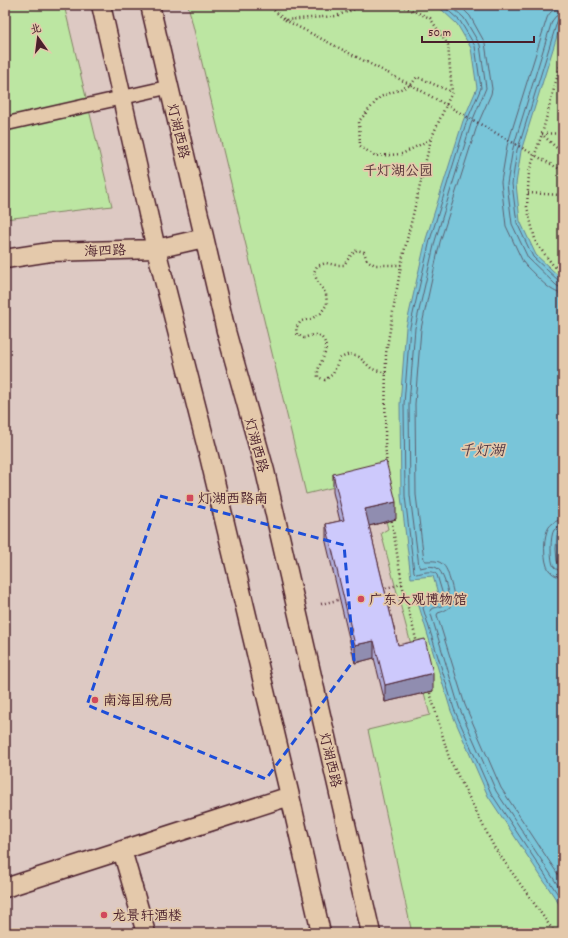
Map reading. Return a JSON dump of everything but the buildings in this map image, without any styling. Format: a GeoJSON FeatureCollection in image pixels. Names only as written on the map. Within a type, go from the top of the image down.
{"type":"FeatureCollection","features":[{"type":"Feature","properties":{"kind":"main road"},"geometry":{"type":"LineString","coordinates":[[101,5],[156,249],[211,464],[321,933]]}},
{"type":"Feature","properties":{"kind":"main road","name":"灯湖西路"},"geometry":{"type":"LineString","coordinates":[[150,5],[226,331],[265,471],[371,933]]}},
{"type":"Feature","properties":{"kind":"main road","name":"海四路"},"geometry":{"type":"LineString","coordinates":[[5,259],[50,252],[156,249],[204,238]]}},
{"type":"Feature","properties":{"kind":"main road"},"geometry":{"type":"LineString","coordinates":[[5,888],[290,796]]}},
{"type":"Feature","properties":{"kind":"main road"},"geometry":{"type":"LineString","coordinates":[[122,850],[146,933]]}},
{"type":"Feature","properties":{"kind":"street"},"geometry":{"type":"LineString","coordinates":[[5,124],[169,87]]}},
{"type":"Feature","properties":{"kind":"path"},"geometry":{"type":"LineString","coordinates":[[268,5],[285,20],[411,85],[563,171]]}},
{"type":"Feature","properties":{"kind":"path"},"geometry":{"type":"LineString","coordinates":[[285,20],[336,16],[366,5]]}},
{"type":"Feature","properties":{"kind":"path"},"geometry":{"type":"LineString","coordinates":[[388,472],[385,440],[386,353],[402,265],[431,139],[452,92],[448,45],[430,18],[402,6],[390,5]]}},
{"type":"Feature","properties":{"kind":"path"},"geometry":{"type":"LineString","coordinates":[[563,55],[542,134],[529,172],[527,207],[536,243],[553,265],[563,273]]}},
{"type":"Feature","properties":{"kind":"path"},"geometry":{"type":"LineString","coordinates":[[431,139],[402,154],[375,156],[360,146],[359,121],[380,97],[411,85],[417,77],[452,92]]}},
{"type":"Feature","properties":{"kind":"path"},"geometry":{"type":"LineString","coordinates":[[542,134],[563,133]]}},
{"type":"Feature","properties":{"kind":"path"},"geometry":{"type":"LineString","coordinates":[[542,134],[563,154]]}},
{"type":"Feature","properties":{"kind":"path"},"geometry":{"type":"LineString","coordinates":[[528,193],[560,195],[563,187]]}},
{"type":"Feature","properties":{"kind":"path"},"geometry":{"type":"LineString","coordinates":[[386,373],[372,368],[359,357],[349,354],[339,359],[333,374],[325,380],[318,377],[318,370],[326,351],[325,343],[322,337],[314,335],[304,338],[297,334],[296,328],[301,321],[312,319],[321,313],[327,304],[326,294],[317,281],[314,272],[317,266],[326,263],[344,265],[351,255],[357,250],[364,252],[367,260],[375,265],[402,265]]}},
{"type":"Feature","properties":{"kind":"path"},"geometry":{"type":"LineString","coordinates":[[391,512],[402,584],[418,644]]}},
{"type":"Feature","properties":{"kind":"path"},"geometry":{"type":"LineString","coordinates":[[380,590],[402,584]]}},
{"type":"Feature","properties":{"kind":"path"},"geometry":{"type":"LineString","coordinates":[[321,604],[343,599]]}},
{"type":"Feature","properties":{"kind":"path"},"geometry":{"type":"LineString","coordinates":[[429,688],[449,758],[494,847],[555,933]]}},
{"type":"Feature","properties":{"kind":"highlighted area"},"geometry":{"type":"Polygon","coordinates":[[[160,496],[344,545],[354,660],[266,779],[87,705],[160,496]]]}},
{"type":"Feature","properties":{"kind":"green space"},"geometry":{"type":"Polygon","coordinates":[[[5,5],[64,5],[112,206],[5,219],[5,5]]]}},
{"type":"Feature","properties":{"kind":"green space","name":"千灯湖公园"},"geometry":{"type":"Polygon","coordinates":[[[188,5],[563,5],[563,933],[412,933],[368,730],[430,715],[381,533],[388,529],[375,477],[306,494],[188,5]]]}},
{"type":"Feature","properties":{"kind":"water","name":"千灯湖"},"geometry":{"type":"Polygon","coordinates":[[[434,5],[563,5],[563,17],[521,151],[516,184],[520,221],[536,255],[563,280],[563,530],[560,549],[563,568],[563,910],[488,796],[451,711],[418,603],[439,597],[433,576],[411,578],[401,496],[400,404],[406,327],[426,239],[463,121],[477,88],[471,48],[457,24],[442,10],[434,5]]]}},
{"type":"Feature","properties":{"kind":"place","name":"灯湖西路南"},"geometry":{"type":"Point","coordinates":[190,498]}},
{"type":"Feature","properties":{"kind":"place","name":"广东大观博物馆"},"geometry":{"type":"Point","coordinates":[361,599]}},
{"type":"Feature","properties":{"kind":"place","name":"南海国税局"},"geometry":{"type":"Point","coordinates":[95,700]}},
{"type":"Feature","properties":{"kind":"place","name":"龙景轩酒楼"},"geometry":{"type":"Point","coordinates":[104,915]}}]}
